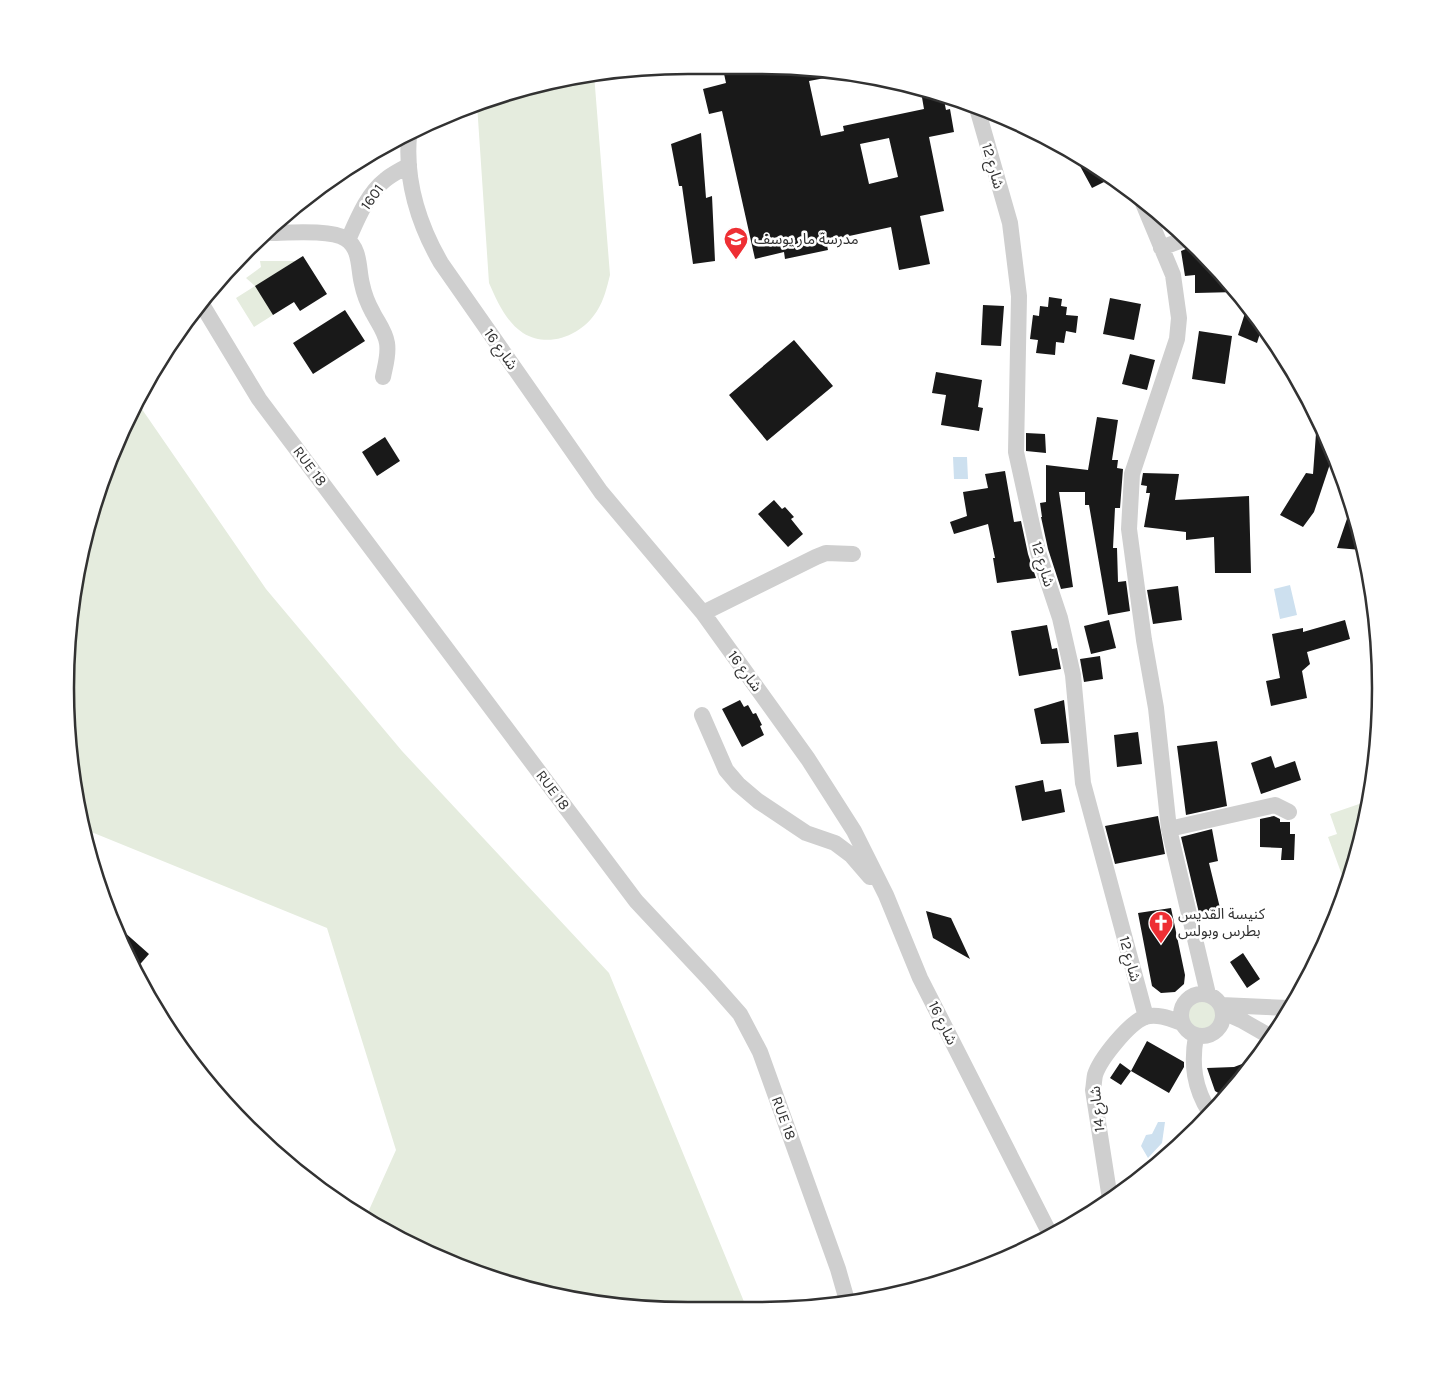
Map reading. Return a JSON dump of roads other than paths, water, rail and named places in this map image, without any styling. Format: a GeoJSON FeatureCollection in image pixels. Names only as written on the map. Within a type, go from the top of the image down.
{"type":"FeatureCollection","features":[{"type":"Feature","properties":{"kind":"street","name":"شارع 12"},"geometry":{"type":"LineString","coordinates":[[979,116],[1010,223],[1019,296],[1016,452],[1038,552],[1060,618],[1074,675],[1083,783],[1146,1017]]}},
{"type":"Feature","properties":{"kind":"street","name":"شارع 16"},"geometry":{"type":"LineString","coordinates":[[409,141],[412,191],[418,216],[428,240],[441,263],[601,492],[703,612],[808,759],[854,831],[886,895],[920,978],[1048,1229]]}},
{"type":"Feature","properties":{"kind":"street","name":"1601"},"geometry":{"type":"LineString","coordinates":[[348,240],[357,219],[369,199],[384,181],[409,165]]}},
{"type":"Feature","properties":{"kind":"street"},"geometry":{"type":"LineString","coordinates":[[1147,213],[1173,275],[1179,318],[1177,339],[1132,474],[1129,530],[1144,640],[1156,708],[1169,829],[1208,994]]}},
{"type":"Feature","properties":{"kind":"street"},"geometry":{"type":"LineString","coordinates":[[276,233],[297,232],[334,235],[348,240],[356,251],[361,282],[366,298],[386,336],[387,356],[383,377]]}},
{"type":"Feature","properties":{"kind":"street"},"geometry":{"type":"LineString","coordinates":[[1161,248],[1179,241]]}},
{"type":"Feature","properties":{"kind":"street","name":"RUE 18"},"geometry":{"type":"LineString","coordinates":[[205,309],[259,399],[630,893],[740,1014],[760,1052],[838,1269],[846,1296]]}},
{"type":"Feature","properties":{"kind":"street"},"geometry":{"type":"LineString","coordinates":[[703,612],[816,557],[826,554],[853,554]]}},
{"type":"Feature","properties":{"kind":"street"},"geometry":{"type":"LineString","coordinates":[[702,715],[726,770],[738,784],[758,801],[806,833],[834,843],[851,855],[886,895]]}},
{"type":"Feature","properties":{"kind":"street"},"geometry":{"type":"LineString","coordinates":[[1169,829],[1275,805],[1289,812]]}},
{"type":"Feature","properties":{"kind":"street"},"geometry":{"type":"LineString","coordinates":[[1222,1009],[1222,1024],[1218,1030],[1208,1036],[1196,1036],[1186,1029],[1182,1023],[1181,1010],[1184,1004],[1194,995],[1208,994],[1213,997],[1222,1009],[1266,1034]]}},
{"type":"Feature","properties":{"kind":"street"},"geometry":{"type":"LineString","coordinates":[[1222,1009],[1282,1008]]}},
{"type":"Feature","properties":{"kind":"street"},"geometry":{"type":"LineString","coordinates":[[1146,1017],[1171,1018],[1182,1023]]}},
{"type":"Feature","properties":{"kind":"street","name":"شارع 14"},"geometry":{"type":"LineString","coordinates":[[1109,1192],[1094,1097],[1095,1074],[1106,1056],[1130,1026],[1146,1017]]}},
{"type":"Feature","properties":{"kind":"street"},"geometry":{"type":"LineString","coordinates":[[1196,1036],[1193,1056],[1198,1092],[1207,1107]]}},
{"type":"Feature","properties":{"kind":"water"},"geometry":{"type":"Polygon","coordinates":[[[953,457],[967,457],[968,479],[954,479],[953,457]]]}},
{"type":"Feature","properties":{"kind":"water"},"geometry":{"type":"Polygon","coordinates":[[[1290,585],[1297,615],[1280,619],[1274,589],[1290,585]]]}},
{"type":"Feature","properties":{"kind":"water"},"geometry":{"type":"Polygon","coordinates":[[[1158,1122],[1165,1122],[1162,1143],[1148,1158],[1141,1146],[1146,1135],[1152,1134],[1158,1122]]]}},
{"type":"Feature","properties":{"kind":"place","name":"مدرسة مار يوسف"},"geometry":{"type":"Point","coordinates":[736,260]}},
{"type":"Feature","properties":{"kind":"place","name":"كنيسة القديس بطرس وبولس"},"geometry":{"type":"Point","coordinates":[1161,944]}}]}
